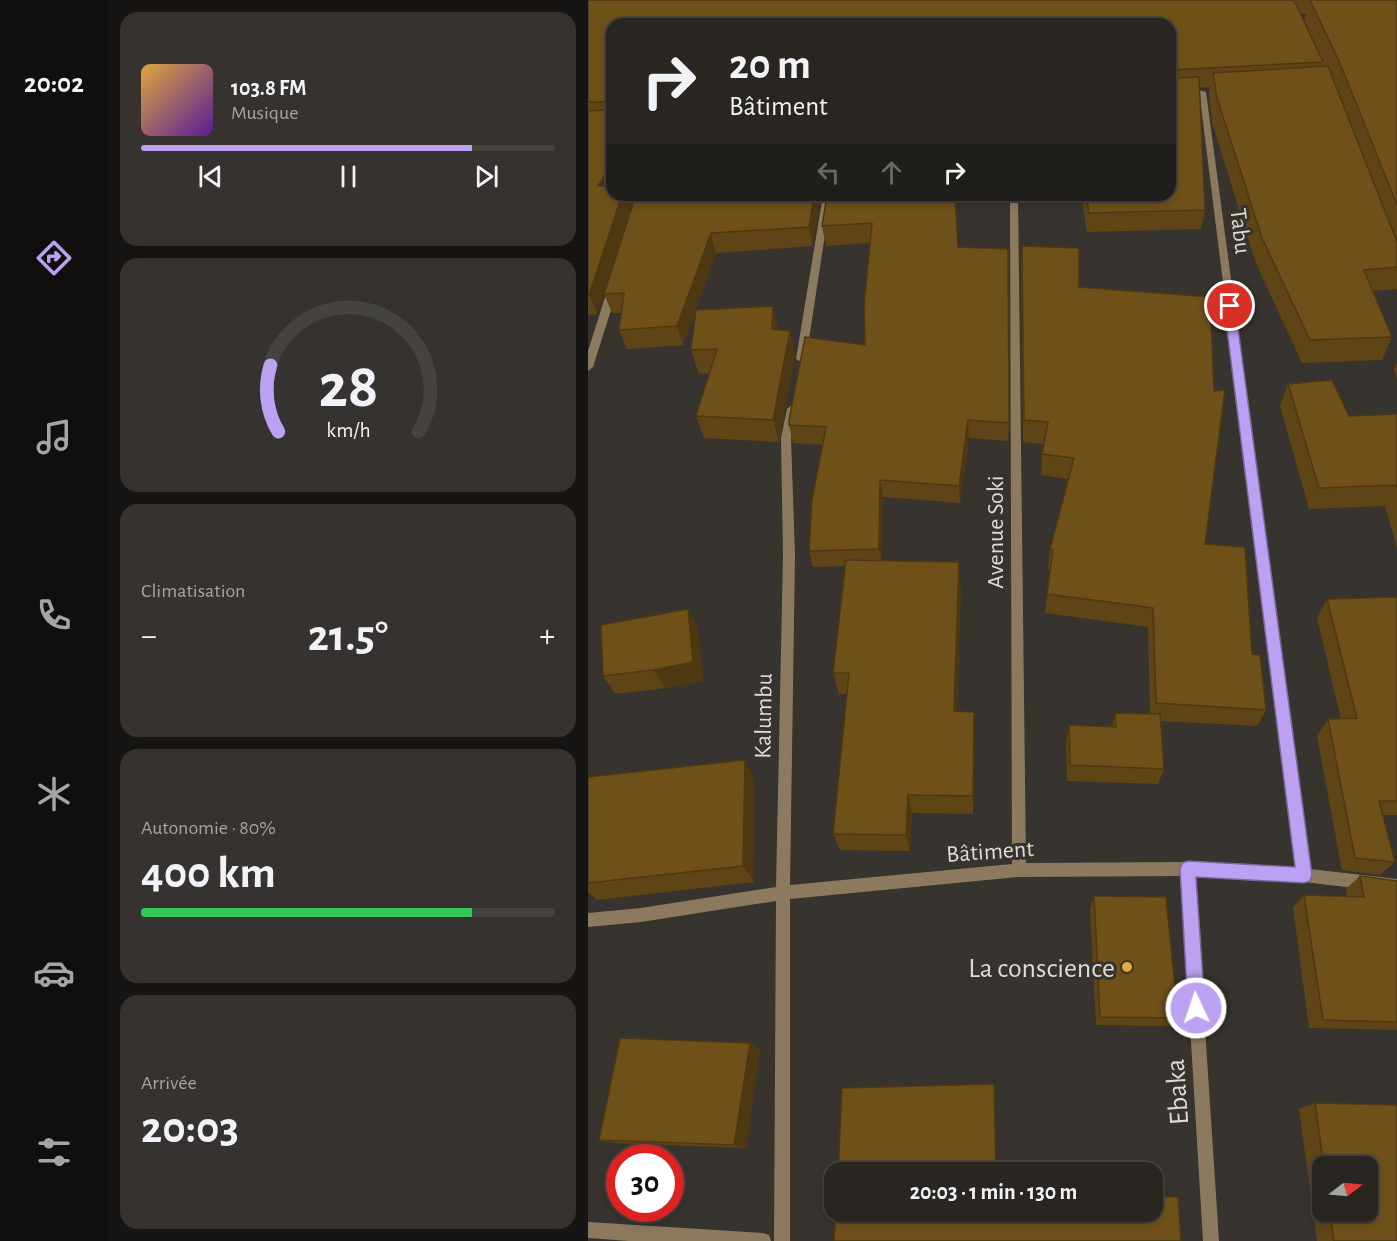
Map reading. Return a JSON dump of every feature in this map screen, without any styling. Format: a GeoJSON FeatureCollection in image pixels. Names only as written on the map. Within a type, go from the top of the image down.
{"type":"FeatureCollection","features":[{"type":"Feature","properties":{"kind":"street","name":"Tabu"},"geometry":{"type":"LineString","coordinates":[[1202,92],[1304,875]]}},
{"type":"Feature","properties":{"kind":"street"},"geometry":{"type":"LineString","coordinates":[[799,372],[825,201]]}},
{"type":"Feature","properties":{"kind":"street","name":"Avenue Soki"},"geometry":{"type":"LineString","coordinates":[[1014,201],[1019,870]]}},
{"type":"Feature","properties":{"kind":"street"},"geometry":{"type":"LineString","coordinates":[[588,367],[615,281]]}},
{"type":"Feature","properties":{"kind":"street","name":"Kalumbu"},"geometry":{"type":"LineString","coordinates":[[782,1241],[783,893],[789,555],[786,438],[795,393]]}},
{"type":"Feature","properties":{"kind":"street","name":"Bâtiment"},"geometry":{"type":"LineString","coordinates":[[588,920],[641,915],[783,893],[1019,870],[1188,869],[1304,875],[1397,886]]}},
{"type":"Feature","properties":{"kind":"street","name":"Ebaka"},"geometry":{"type":"LineString","coordinates":[[1188,869],[1211,1241]]}},
{"type":"Feature","properties":{"kind":"street"},"geometry":{"type":"LineString","coordinates":[[588,1230],[763,1241]]}},
{"type":"Feature","properties":{"kind":"building"},"geometry":{"type":"Polygon","coordinates":[[[588,0],[1293,0],[1323,62],[1176,70],[1176,18],[606,18],[606,102],[588,102],[588,0]]]}},
{"type":"Feature","properties":{"kind":"building"},"geometry":{"type":"Polygon","coordinates":[[[1310,0],[1397,0],[1397,205],[1339,61],[1310,0]]]}},
{"type":"Feature","properties":{"kind":"building"},"geometry":{"type":"Polygon","coordinates":[[[1328,66],[1397,242],[1397,267],[1364,270],[1392,337],[1310,340],[1262,238],[1217,98],[1213,73],[1328,66]]]}},
{"type":"Feature","properties":{"kind":"building"},"geometry":{"type":"Polygon","coordinates":[[[1199,77],[1205,210],[1089,213],[1087,201],[1176,201],[1176,78],[1199,77]]]}},
{"type":"Feature","properties":{"kind":"building"},"geometry":{"type":"Polygon","coordinates":[[[606,106],[606,173],[598,186],[606,186],[606,201],[620,201],[588,295],[588,111],[605,110],[606,106]]]}},
{"type":"Feature","properties":{"kind":"building"},"geometry":{"type":"Polygon","coordinates":[[[634,201],[813,201],[809,227],[711,233],[677,326],[619,330],[624,293],[604,294],[634,201]]]}},
{"type":"Feature","properties":{"kind":"building"},"geometry":{"type":"Polygon","coordinates":[[[826,201],[955,201],[958,247],[1008,249],[1009,423],[968,420],[959,486],[880,480],[879,549],[809,551],[812,500],[826,427],[789,425],[789,420],[805,337],[865,345],[864,305],[872,223],[822,226],[826,201]]]}},
{"type":"Feature","properties":{"kind":"building"},"geometry":{"type":"Polygon","coordinates":[[[1022,246],[1079,248],[1079,287],[1210,297],[1214,391],[1225,390],[1205,544],[1245,547],[1252,654],[1260,655],[1266,710],[1156,703],[1153,608],[1047,594],[1053,550],[1050,549],[1074,458],[1042,454],[1048,422],[1024,420],[1022,246]]]}},
{"type":"Feature","properties":{"kind":"building"},"geometry":{"type":"Polygon","coordinates":[[[773,306],[772,329],[790,331],[773,420],[696,416],[717,349],[691,350],[696,310],[773,306]]]}},
{"type":"Feature","properties":{"kind":"building"},"geometry":{"type":"Polygon","coordinates":[[[1332,380],[1349,416],[1397,414],[1397,488],[1396,485],[1319,488],[1288,384],[1332,380]]]}},
{"type":"Feature","properties":{"kind":"building"},"geometry":{"type":"Polygon","coordinates":[[[846,560],[959,562],[954,711],[974,712],[973,796],[908,795],[906,835],[833,834],[849,673],[833,673],[846,560]]]}},
{"type":"Feature","properties":{"kind":"building"},"geometry":{"type":"Polygon","coordinates":[[[1397,597],[1397,801],[1379,801],[1395,862],[1355,858],[1328,719],[1357,718],[1327,599],[1397,597]]]}},
{"type":"Feature","properties":{"kind":"building"},"geometry":{"type":"Polygon","coordinates":[[[688,609],[693,662],[603,676],[601,625],[688,609]]]}},
{"type":"Feature","properties":{"kind":"building"},"geometry":{"type":"Polygon","coordinates":[[[1115,713],[1160,714],[1164,769],[1070,765],[1069,725],[1116,727],[1115,713]]]}},
{"type":"Feature","properties":{"kind":"building"},"geometry":{"type":"Polygon","coordinates":[[[745,760],[743,866],[588,883],[588,777],[745,760]]]}},
{"type":"Feature","properties":{"kind":"building"},"geometry":{"type":"Polygon","coordinates":[[[1360,876],[1397,881],[1397,1022],[1323,1020],[1304,895],[1364,897],[1360,876]]]}},
{"type":"Feature","properties":{"kind":"building"},"geometry":{"type":"Polygon","coordinates":[[[1094,896],[1166,897],[1178,1018],[1100,1017],[1094,896]]]}},
{"type":"Feature","properties":{"kind":"building"},"geometry":{"type":"Polygon","coordinates":[[[620,1038],[750,1043],[734,1145],[599,1140],[620,1038]]]}},
{"type":"Feature","properties":{"kind":"building"},"geometry":{"type":"Polygon","coordinates":[[[994,1084],[996,1162],[839,1162],[842,1088],[994,1084]]]}},
{"type":"Feature","properties":{"kind":"building"},"geometry":{"type":"Polygon","coordinates":[[[1315,1103],[1397,1105],[1397,1241],[1334,1241],[1331,1222],[1378,1222],[1378,1156],[1322,1156],[1315,1103]]]}},
{"type":"Feature","properties":{"kind":"building"},"geometry":{"type":"Polygon","coordinates":[[[1163,1196],[1178,1197],[1181,1241],[834,1241],[835,1222],[1163,1222],[1163,1196]]]}},
{"type":"Feature","properties":{"kind":"place","name":"La conscience"},"geometry":{"type":"Point","coordinates":[1127,967]}},
{"type":"Feature","properties":{"kind":"route"},"geometry":{"type":"LineString","coordinates":[[1196,1008],[1188,869],[1304,875],[1230,306]]}}]}
